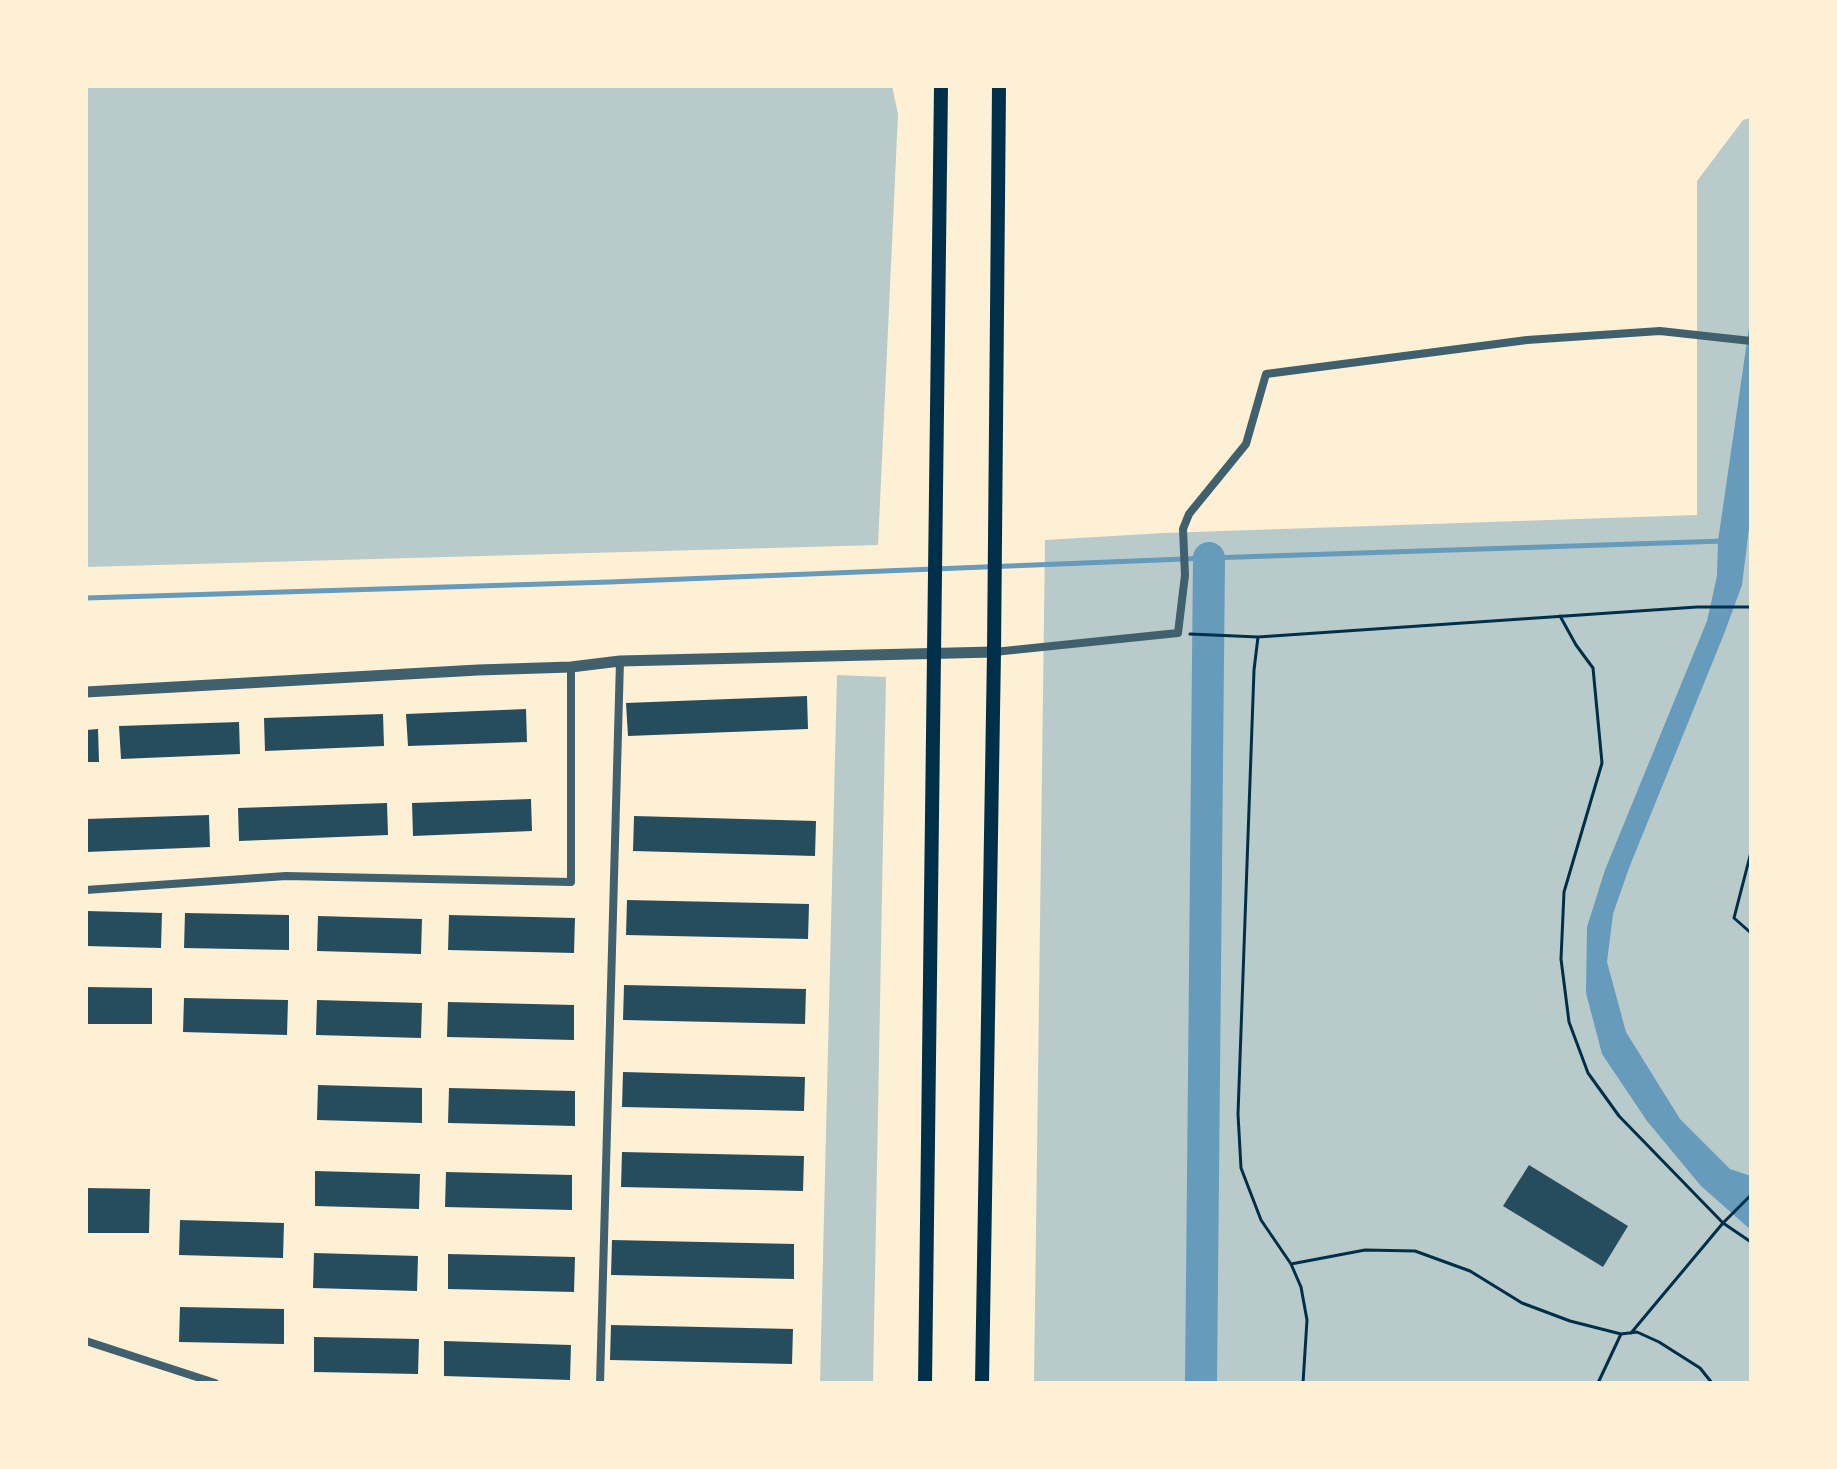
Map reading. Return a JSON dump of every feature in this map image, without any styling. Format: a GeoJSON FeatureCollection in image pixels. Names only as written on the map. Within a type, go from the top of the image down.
{"type":"FeatureCollection","features":[{"type":"Feature","properties":{"kind":"main road"},"geometry":{"type":"LineString","coordinates":[[925,1383],[941,86]]}},
{"type":"Feature","properties":{"kind":"main road"},"geometry":{"type":"LineString","coordinates":[[982,1383],[994,652],[999,86]]}},
{"type":"Feature","properties":{"kind":"street"},"geometry":{"type":"LineString","coordinates":[[86,692],[571,667],[620,661],[994,652],[1178,633],[1185,575],[1183,529],[1189,514],[1246,444],[1266,374],[1527,340],[1660,331],[1751,341]]}},
{"type":"Feature","properties":{"kind":"street"},"geometry":{"type":"LineString","coordinates":[[600,1383],[620,661]]}},
{"type":"Feature","properties":{"kind":"street"},"geometry":{"type":"LineString","coordinates":[[86,890],[286,876],[571,882],[571,667]]}},
{"type":"Feature","properties":{"kind":"street"},"geometry":{"type":"LineString","coordinates":[[86,1341],[215,1383]]}},
{"type":"Feature","properties":{"kind":"path"},"geometry":{"type":"LineString","coordinates":[[1178,633],[1258,637],[1697,607],[1751,607]]}},
{"type":"Feature","properties":{"kind":"path"},"geometry":{"type":"LineString","coordinates":[[1560,616],[1593,668],[1602,763],[1564,892],[1561,959],[1569,1022],[1588,1073],[1619,1116],[1723,1223],[1751,1242]]}},
{"type":"Feature","properties":{"kind":"path"},"geometry":{"type":"LineString","coordinates":[[1258,637],[1254,670],[1238,1128],[1241,1168],[1261,1220],[1291,1264],[1301,1287],[1307,1320],[1303,1383]]}},
{"type":"Feature","properties":{"kind":"path"},"geometry":{"type":"LineString","coordinates":[[1751,852],[1734,918],[1751,933]]}},
{"type":"Feature","properties":{"kind":"path"},"geometry":{"type":"LineString","coordinates":[[1631,1333],[1723,1223],[1751,1195]]}},
{"type":"Feature","properties":{"kind":"path"},"geometry":{"type":"LineString","coordinates":[[1291,1264],[1365,1250],[1415,1251],[1470,1271],[1522,1303],[1570,1321],[1621,1334],[1637,1332],[1700,1368],[1712,1383]]}},
{"type":"Feature","properties":{"kind":"path"},"geometry":{"type":"LineString","coordinates":[[1598,1383],[1621,1334]]}},
{"type":"Feature","properties":{"kind":"shaded area"},"geometry":{"type":"Polygon","coordinates":[[[86,86],[892,86],[898,114],[878,545],[86,567],[86,86]]]}},
{"type":"Feature","properties":{"kind":"shaded area"},"geometry":{"type":"Polygon","coordinates":[[[1751,118],[1751,1383],[1034,1383],[1045,540],[1164,533],[1697,515],[1697,181],[1743,120],[1751,118]]]}},
{"type":"Feature","properties":{"kind":"shaded area"},"geometry":{"type":"Polygon","coordinates":[[[837,675],[886,677],[873,1383],[820,1383],[837,675]]]}},
{"type":"Feature","properties":{"kind":"water"},"geometry":{"type":"Polygon","coordinates":[[[1751,314],[1751,512],[1742,585],[1629,868],[1613,914],[1607,962],[1626,1032],[1680,1119],[1730,1169],[1751,1176],[1751,1230],[1701,1186],[1647,1121],[1602,1054],[1586,993],[1587,927],[1605,870],[1707,621],[1717,576],[1718,541],[1751,314]]]}},
{"type":"Feature","properties":{"kind":"building"},"geometry":{"type":"Polygon","coordinates":[[[807,696],[808,729],[628,736],[626,703],[807,696]]]}},
{"type":"Feature","properties":{"kind":"building"},"geometry":{"type":"Polygon","coordinates":[[[526,709],[527,742],[408,746],[406,714],[526,709]]]}},
{"type":"Feature","properties":{"kind":"building"},"geometry":{"type":"Polygon","coordinates":[[[383,714],[384,746],[265,751],[264,718],[383,714]]]}},
{"type":"Feature","properties":{"kind":"building"},"geometry":{"type":"Polygon","coordinates":[[[239,722],[240,754],[121,759],[119,726],[239,722]]]}},
{"type":"Feature","properties":{"kind":"building"},"geometry":{"type":"Polygon","coordinates":[[[98,729],[99,762],[86,762],[86,730],[98,729]]]}},
{"type":"Feature","properties":{"kind":"building"},"geometry":{"type":"Polygon","coordinates":[[[531,799],[532,831],[413,836],[412,803],[531,799]]]}},
{"type":"Feature","properties":{"kind":"building"},"geometry":{"type":"Polygon","coordinates":[[[387,803],[388,835],[239,841],[238,808],[387,803]]]}},
{"type":"Feature","properties":{"kind":"building"},"geometry":{"type":"Polygon","coordinates":[[[209,815],[210,847],[86,852],[86,819],[209,815]]]}},
{"type":"Feature","properties":{"kind":"building"},"geometry":{"type":"Polygon","coordinates":[[[634,816],[816,821],[815,856],[633,851],[634,816]]]}},
{"type":"Feature","properties":{"kind":"building"},"geometry":{"type":"Polygon","coordinates":[[[627,900],[809,904],[808,939],[626,935],[627,900]]]}},
{"type":"Feature","properties":{"kind":"building"},"geometry":{"type":"Polygon","coordinates":[[[86,911],[162,913],[161,948],[86,946],[86,911]]]}},
{"type":"Feature","properties":{"kind":"building"},"geometry":{"type":"Polygon","coordinates":[[[185,913],[289,915],[289,950],[184,948],[185,913]]]}},
{"type":"Feature","properties":{"kind":"building"},"geometry":{"type":"Polygon","coordinates":[[[449,915],[575,918],[574,953],[448,950],[449,915]]]}},
{"type":"Feature","properties":{"kind":"building"},"geometry":{"type":"Polygon","coordinates":[[[318,916],[422,919],[421,954],[317,951],[318,916]]]}},
{"type":"Feature","properties":{"kind":"building"},"geometry":{"type":"Polygon","coordinates":[[[624,985],[806,989],[805,1024],[623,1020],[624,985]]]}},
{"type":"Feature","properties":{"kind":"building"},"geometry":{"type":"Polygon","coordinates":[[[86,987],[152,988],[152,1024],[86,1024],[86,987]]]}},
{"type":"Feature","properties":{"kind":"building"},"geometry":{"type":"Polygon","coordinates":[[[184,998],[288,1000],[287,1035],[183,1032],[184,998]]]}},
{"type":"Feature","properties":{"kind":"building"},"geometry":{"type":"Polygon","coordinates":[[[317,1000],[422,1003],[421,1038],[316,1035],[317,1000]]]}},
{"type":"Feature","properties":{"kind":"building"},"geometry":{"type":"Polygon","coordinates":[[[448,1002],[574,1005],[574,1040],[447,1037],[448,1002]]]}},
{"type":"Feature","properties":{"kind":"building"},"geometry":{"type":"Polygon","coordinates":[[[623,1072],[805,1077],[804,1111],[622,1107],[623,1072]]]}},
{"type":"Feature","properties":{"kind":"building"},"geometry":{"type":"Polygon","coordinates":[[[318,1085],[422,1088],[422,1123],[317,1120],[318,1085]]]}},
{"type":"Feature","properties":{"kind":"building"},"geometry":{"type":"Polygon","coordinates":[[[449,1088],[575,1091],[575,1126],[448,1123],[449,1088]]]}},
{"type":"Feature","properties":{"kind":"building"},"geometry":{"type":"Polygon","coordinates":[[[622,1152],[804,1156],[803,1191],[621,1187],[622,1152]]]}},
{"type":"Feature","properties":{"kind":"building"},"geometry":{"type":"Polygon","coordinates":[[[1529,1165],[1628,1226],[1603,1267],[1503,1206],[1529,1165]]]}},
{"type":"Feature","properties":{"kind":"building"},"geometry":{"type":"Polygon","coordinates":[[[315,1171],[420,1174],[419,1209],[315,1206],[315,1171]]]}},
{"type":"Feature","properties":{"kind":"building"},"geometry":{"type":"Polygon","coordinates":[[[446,1172],[572,1175],[572,1210],[445,1207],[446,1172]]]}},
{"type":"Feature","properties":{"kind":"building"},"geometry":{"type":"Polygon","coordinates":[[[86,1188],[150,1189],[149,1233],[86,1233],[86,1188]]]}},
{"type":"Feature","properties":{"kind":"building"},"geometry":{"type":"Polygon","coordinates":[[[180,1220],[284,1223],[283,1258],[179,1255],[180,1220]]]}},
{"type":"Feature","properties":{"kind":"building"},"geometry":{"type":"Polygon","coordinates":[[[612,1240],[794,1244],[794,1279],[611,1275],[612,1240]]]}},
{"type":"Feature","properties":{"kind":"building"},"geometry":{"type":"Polygon","coordinates":[[[314,1253],[418,1256],[417,1291],[313,1288],[314,1253]]]}},
{"type":"Feature","properties":{"kind":"building"},"geometry":{"type":"Polygon","coordinates":[[[448,1254],[575,1257],[574,1292],[448,1289],[448,1254]]]}},
{"type":"Feature","properties":{"kind":"building"},"geometry":{"type":"Polygon","coordinates":[[[180,1307],[284,1309],[284,1344],[179,1342],[180,1307]]]}},
{"type":"Feature","properties":{"kind":"building"},"geometry":{"type":"Polygon","coordinates":[[[611,1325],[793,1329],[792,1364],[610,1360],[611,1325]]]}},
{"type":"Feature","properties":{"kind":"building"},"geometry":{"type":"Polygon","coordinates":[[[314,1337],[419,1339],[418,1374],[314,1372],[314,1337]]]}},
{"type":"Feature","properties":{"kind":"building"},"geometry":{"type":"Polygon","coordinates":[[[444,1341],[571,1345],[570,1380],[444,1376],[444,1341]]]}},
{"type":"Feature","properties":{"kind":"waterway"},"geometry":{"type":"LineString","coordinates":[[86,598],[1724,541]]}},
{"type":"Feature","properties":{"kind":"waterway"},"geometry":{"type":"LineString","coordinates":[[1201,1383],[1209,558]]}}]}
